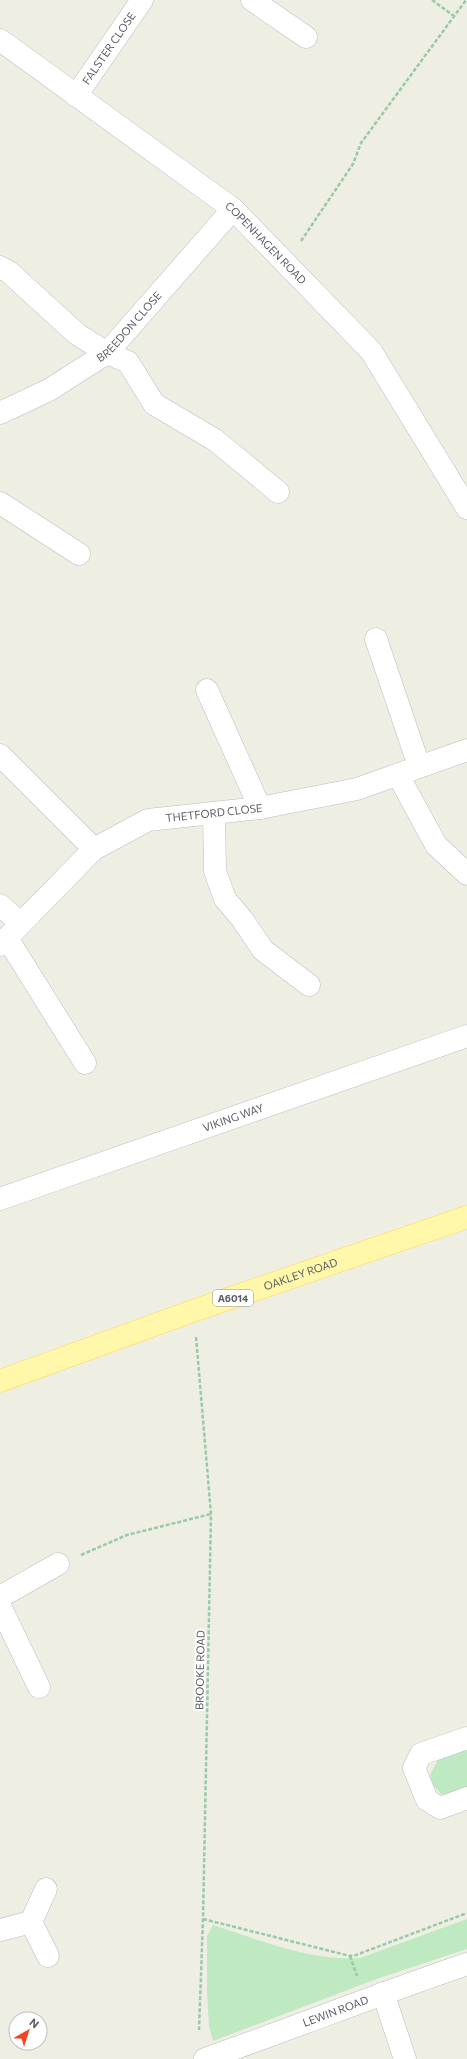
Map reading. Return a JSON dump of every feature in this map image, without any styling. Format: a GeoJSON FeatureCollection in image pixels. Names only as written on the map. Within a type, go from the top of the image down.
{"type":"FeatureCollection","features":[{"type":"Feature","properties":{"kind":"main road","name":"OAKLEY ROAD"},"geometry":{"type":"LineString","coordinates":[[0,1382],[194,1311],[467,1217]]}},
{"type":"Feature","properties":{"kind":"street","name":"FALSTER CLOSE"},"geometry":{"type":"LineString","coordinates":[[76,96],[142,0]]}},
{"type":"Feature","properties":{"kind":"street"},"geometry":{"type":"LineString","coordinates":[[252,0],[306,37]]}},
{"type":"Feature","properties":{"kind":"street","name":"COPENHAGEN ROAD"},"geometry":{"type":"LineString","coordinates":[[0,40],[233,209],[370,351],[467,508]]}},
{"type":"Feature","properties":{"kind":"street","name":"BREEDON CLOSE"},"geometry":{"type":"LineString","coordinates":[[0,413],[49,390],[107,353],[233,209]]}},
{"type":"Feature","properties":{"kind":"street"},"geometry":{"type":"LineString","coordinates":[[0,267],[9,272],[77,334],[107,353],[128,362],[154,404],[216,440],[278,492]]}},
{"type":"Feature","properties":{"kind":"street"},"geometry":{"type":"LineString","coordinates":[[0,503],[79,554]]}},
{"type":"Feature","properties":{"kind":"street"},"geometry":{"type":"LineString","coordinates":[[376,639],[419,766]]}},
{"type":"Feature","properties":{"kind":"street"},"geometry":{"type":"LineString","coordinates":[[207,690],[260,808]]}},
{"type":"Feature","properties":{"kind":"street","name":"THETFORD CLOSE"},"geometry":{"type":"LineString","coordinates":[[9,935],[94,849],[148,820],[260,808],[357,789],[467,750]]}},
{"type":"Feature","properties":{"kind":"street"},"geometry":{"type":"LineString","coordinates":[[0,756],[94,849]]}},
{"type":"Feature","properties":{"kind":"street"},"geometry":{"type":"LineString","coordinates":[[398,775],[436,845],[467,874]]}},
{"type":"Feature","properties":{"kind":"street"},"geometry":{"type":"LineString","coordinates":[[214,813],[215,871],[225,900],[242,919],[263,950],[309,986]]}},
{"type":"Feature","properties":{"kind":"street"},"geometry":{"type":"LineString","coordinates":[[0,905],[9,935],[85,1062]]}},
{"type":"Feature","properties":{"kind":"street","name":"VIKING WAY"},"geometry":{"type":"LineString","coordinates":[[0,1199],[467,1036]]}},
{"type":"Feature","properties":{"kind":"street"},"geometry":{"type":"LineString","coordinates":[[0,1597],[58,1564]]}},
{"type":"Feature","properties":{"kind":"street"},"geometry":{"type":"LineString","coordinates":[[0,1606],[39,1687]]}},
{"type":"Feature","properties":{"kind":"street"},"geometry":{"type":"LineString","coordinates":[[467,1738],[421,1754],[414,1768],[427,1800],[440,1808],[467,1798]]}},
{"type":"Feature","properties":{"kind":"street"},"geometry":{"type":"LineString","coordinates":[[31,1922],[46,1889]]}},
{"type":"Feature","properties":{"kind":"street"},"geometry":{"type":"LineString","coordinates":[[0,1930],[31,1922]]}},
{"type":"Feature","properties":{"kind":"street"},"geometry":{"type":"LineString","coordinates":[[31,1922],[48,1956]]}},
{"type":"Feature","properties":{"kind":"street","name":"LEWIN ROAD"},"geometry":{"type":"LineString","coordinates":[[205,2059],[383,1993],[467,1964]]}},
{"type":"Feature","properties":{"kind":"street"},"geometry":{"type":"LineString","coordinates":[[383,1993],[405,2059]]}},
{"type":"Feature","properties":{"kind":"path"},"geometry":{"type":"LineString","coordinates":[[432,0],[454,16]]}},
{"type":"Feature","properties":{"kind":"path"},"geometry":{"type":"LineString","coordinates":[[283,260],[303,239],[353,164],[361,143],[466,0]]}},
{"type":"Feature","properties":{"kind":"path","name":"BROOKE ROAD"},"geometry":{"type":"LineString","coordinates":[[194,1311],[211,1514],[203,1919],[199,2030]]}},
{"type":"Feature","properties":{"kind":"path"},"geometry":{"type":"LineString","coordinates":[[58,1564],[127,1535],[211,1514]]}},
{"type":"Feature","properties":{"kind":"path"},"geometry":{"type":"LineString","coordinates":[[203,1919],[350,1956],[467,1914]]}},
{"type":"Feature","properties":{"kind":"path"},"geometry":{"type":"LineString","coordinates":[[350,1956],[360,1983]]}},
{"type":"Feature","properties":{"kind":"green space"},"geometry":{"type":"Polygon","coordinates":[[[467,1748],[467,1790],[453,1796],[441,1794],[432,1784],[430,1775],[438,1760],[467,1748]]]}},
{"type":"Feature","properties":{"kind":"green space"},"geometry":{"type":"Polygon","coordinates":[[[467,1919],[467,1949],[379,1978],[213,2041],[209,2026],[207,1992],[207,1936],[213,1925],[267,1943],[304,1953],[341,1958],[360,1958],[467,1919]]]}}]}
